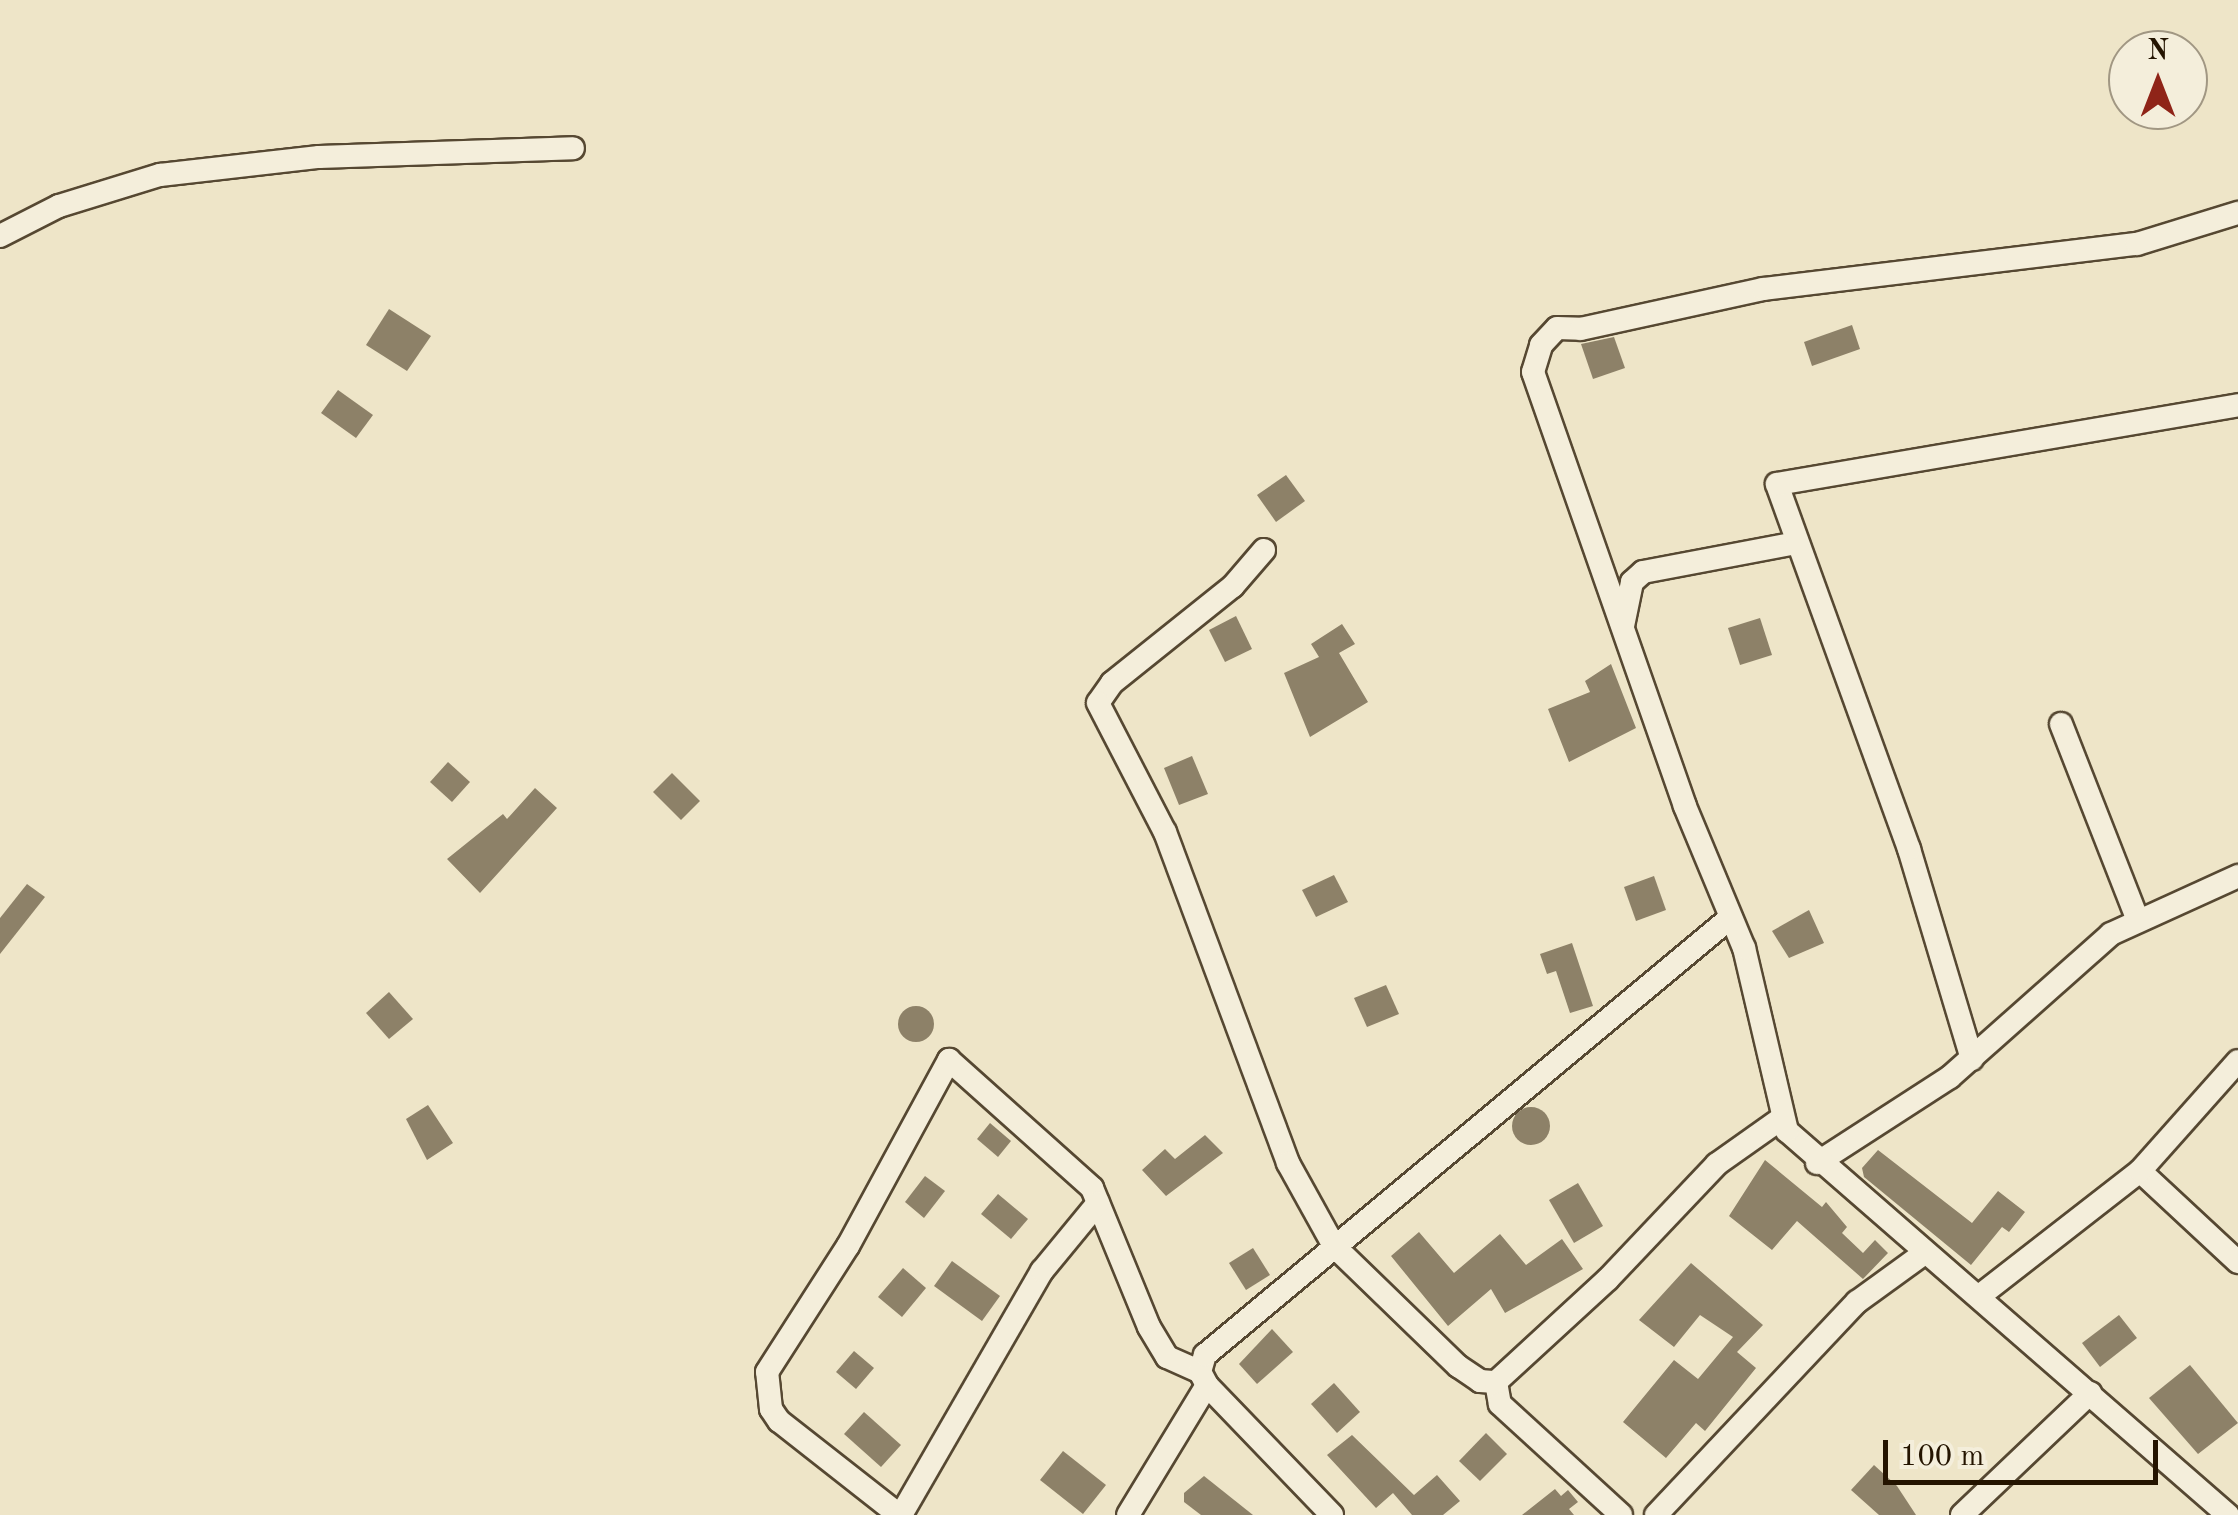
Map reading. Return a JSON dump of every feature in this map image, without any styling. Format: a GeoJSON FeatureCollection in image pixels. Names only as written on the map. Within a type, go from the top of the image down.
{"type":"FeatureCollection","features":[{"type":"Feature","properties":{"kind":"street"},"geometry":{"type":"LineString","coordinates":[[0,236],[58,206],[160,176],[319,157],[572,148]]}},
{"type":"Feature","properties":{"kind":"street"},"geometry":{"type":"LineString","coordinates":[[2228,1515],[1982,1294],[1922,1254],[1817,1163],[1782,1118],[1744,948],[1622,630],[1533,372],[1541,345],[1557,328],[1581,330],[1762,289],[2137,244],[2195,221],[2238,213]]}},
{"type":"Feature","properties":{"kind":"street"},"geometry":{"type":"LineString","coordinates":[[1972,1059],[1909,849],[1776,484],[1998,450],[2238,405]]}},
{"type":"Feature","properties":{"kind":"street"},"geometry":{"type":"LineString","coordinates":[[1622,630],[1632,582],[1643,572],[1796,544]]}},
{"type":"Feature","properties":{"kind":"street"},"geometry":{"type":"LineString","coordinates":[[1264,550],[1234,586],[1101,692],[1098,703],[1165,832],[1288,1163],[1334,1246],[1458,1366],[1480,1381],[1496,1382],[1608,1280],[1717,1164],[1782,1118]]}},
{"type":"Feature","properties":{"kind":"street"},"geometry":{"type":"LineString","coordinates":[[2061,724],[2137,918]]}},
{"type":"Feature","properties":{"kind":"street"},"geometry":{"type":"LineString","coordinates":[[1817,1163],[1972,1059],[2096,945],[2137,918],[2238,876]]}},
{"type":"Feature","properties":{"kind":"street"},"geometry":{"type":"LineString","coordinates":[[1128,1515],[1204,1379],[1206,1355],[1730,918]]}},
{"type":"Feature","properties":{"kind":"street"},"geometry":{"type":"LineString","coordinates":[[1098,1203],[1042,1271],[900,1515],[779,1421],[771,1409],[768,1372],[848,1246],[949,1060],[1070,1166],[1098,1203],[1149,1327],[1167,1357],[1204,1379],[1332,1515]]}},
{"type":"Feature","properties":{"kind":"street"},"geometry":{"type":"LineString","coordinates":[[1982,1294],[2140,1170],[2238,1060]]}},
{"type":"Feature","properties":{"kind":"street"},"geometry":{"type":"LineString","coordinates":[[2140,1170],[2238,1262]]}},
{"type":"Feature","properties":{"kind":"street"},"geometry":{"type":"LineString","coordinates":[[1656,1515],[1856,1302],[1922,1254]]}},
{"type":"Feature","properties":{"kind":"street"},"geometry":{"type":"LineString","coordinates":[[1496,1382],[1500,1404],[1622,1515]]}},
{"type":"Feature","properties":{"kind":"street"},"geometry":{"type":"LineString","coordinates":[[1980,1510],[2090,1392]]}},
{"type":"Feature","properties":{"kind":"building"},"geometry":{"type":"Polygon","coordinates":[[[389,309],[431,336],[407,371],[366,345],[389,309]]]}},
{"type":"Feature","properties":{"kind":"building"},"geometry":{"type":"Polygon","coordinates":[[[1852,325],[1860,349],[1812,366],[1804,342],[1852,325]]]}},
{"type":"Feature","properties":{"kind":"building"},"geometry":{"type":"Polygon","coordinates":[[[1614,337],[1625,368],[1593,379],[1581,344],[1614,337]]]}},
{"type":"Feature","properties":{"kind":"building"},"geometry":{"type":"Polygon","coordinates":[[[338,390],[373,415],[356,438],[321,413],[338,390]]]}},
{"type":"Feature","properties":{"kind":"building"},"geometry":{"type":"Polygon","coordinates":[[[1286,475],[1305,501],[1276,522],[1257,495],[1286,475]]]}},
{"type":"Feature","properties":{"kind":"building"},"geometry":{"type":"Polygon","coordinates":[[[1236,616],[1252,649],[1225,662],[1209,630],[1236,616]]]}},
{"type":"Feature","properties":{"kind":"building"},"geometry":{"type":"Polygon","coordinates":[[[1760,618],[1772,655],[1740,665],[1728,628],[1760,618]]]}},
{"type":"Feature","properties":{"kind":"building"},"geometry":{"type":"Polygon","coordinates":[[[1342,624],[1355,644],[1339,653],[1368,702],[1310,737],[1284,673],[1319,657],[1311,644],[1342,624]]]}},
{"type":"Feature","properties":{"kind":"building"},"geometry":{"type":"Polygon","coordinates":[[[1611,664],[1636,728],[1569,762],[1548,709],[1590,692],[1585,681],[1611,664]]]}},
{"type":"Feature","properties":{"kind":"building"},"geometry":{"type":"Polygon","coordinates":[[[1192,756],[1208,794],[1179,805],[1164,768],[1192,756]]]}},
{"type":"Feature","properties":{"kind":"building"},"geometry":{"type":"Polygon","coordinates":[[[448,762],[470,782],[452,802],[430,782],[448,762]]]}},
{"type":"Feature","properties":{"kind":"building"},"geometry":{"type":"Polygon","coordinates":[[[672,773],[700,801],[681,820],[653,792],[672,773]]]}},
{"type":"Feature","properties":{"kind":"building"},"geometry":{"type":"Polygon","coordinates":[[[535,788],[557,808],[480,893],[447,859],[503,814],[507,819],[535,788]]]}},
{"type":"Feature","properties":{"kind":"building"},"geometry":{"type":"Polygon","coordinates":[[[1334,875],[1348,902],[1316,917],[1302,890],[1334,875]]]}},
{"type":"Feature","properties":{"kind":"building"},"geometry":{"type":"Polygon","coordinates":[[[1654,876],[1666,910],[1636,921],[1624,887],[1654,876]]]}},
{"type":"Feature","properties":{"kind":"building"},"geometry":{"type":"Polygon","coordinates":[[[27,884],[45,897],[0,954],[0,918],[27,884]]]}},
{"type":"Feature","properties":{"kind":"building"},"geometry":{"type":"Polygon","coordinates":[[[1809,910],[1824,943],[1789,958],[1772,931],[1809,910]]]}},
{"type":"Feature","properties":{"kind":"building"},"geometry":{"type":"Polygon","coordinates":[[[1572,943],[1593,1006],[1570,1013],[1556,971],[1547,974],[1540,954],[1572,943]]]}},
{"type":"Feature","properties":{"kind":"building"},"geometry":{"type":"Polygon","coordinates":[[[1386,985],[1399,1014],[1367,1027],[1354,998],[1386,985]]]}},
{"type":"Feature","properties":{"kind":"building"},"geometry":{"type":"Polygon","coordinates":[[[389,992],[413,1019],[389,1039],[366,1013],[389,992]]]}},
{"type":"Feature","properties":{"kind":"building"},"geometry":{"type":"Polygon","coordinates":[[[916,1006],[929,1011],[934,1024],[929,1037],[916,1042],[903,1037],[898,1024],[903,1011],[916,1006]]]}},
{"type":"Feature","properties":{"kind":"building"},"geometry":{"type":"Polygon","coordinates":[[[428,1105],[453,1143],[427,1160],[406,1119],[428,1105]]]}},
{"type":"Feature","properties":{"kind":"building"},"geometry":{"type":"Polygon","coordinates":[[[1531,1107],[1544,1113],[1550,1126],[1544,1139],[1531,1145],[1518,1139],[1512,1126],[1518,1113],[1531,1107]]]}},
{"type":"Feature","properties":{"kind":"building"},"geometry":{"type":"Polygon","coordinates":[[[990,1123],[1011,1141],[998,1157],[977,1139],[990,1123]]]}},
{"type":"Feature","properties":{"kind":"building"},"geometry":{"type":"Polygon","coordinates":[[[1205,1135],[1223,1153],[1166,1196],[1142,1170],[1165,1149],[1175,1159],[1205,1135]]]}},
{"type":"Feature","properties":{"kind":"building"},"geometry":{"type":"Polygon","coordinates":[[[1878,1150],[1972,1223],[1998,1191],[2025,1212],[2009,1232],[2002,1227],[1971,1265],[1864,1177],[1862,1168],[1878,1150]]]}},
{"type":"Feature","properties":{"kind":"building"},"geometry":{"type":"Polygon","coordinates":[[[1765,1160],[1822,1207],[1826,1202],[1847,1227],[1842,1233],[1863,1253],[1875,1240],[1888,1253],[1863,1279],[1797,1221],[1772,1250],[1729,1216],[1765,1160]]]}},
{"type":"Feature","properties":{"kind":"building"},"geometry":{"type":"Polygon","coordinates":[[[925,1176],[945,1191],[924,1218],[905,1202],[925,1176]]]}},
{"type":"Feature","properties":{"kind":"building"},"geometry":{"type":"Polygon","coordinates":[[[1578,1183],[1603,1226],[1574,1243],[1549,1200],[1578,1183]]]}},
{"type":"Feature","properties":{"kind":"building"},"geometry":{"type":"Polygon","coordinates":[[[998,1194],[1028,1219],[1011,1239],[981,1214],[998,1194]]]}},
{"type":"Feature","properties":{"kind":"building"},"geometry":{"type":"Polygon","coordinates":[[[1419,1232],[1454,1273],[1500,1234],[1526,1265],[1562,1239],[1583,1269],[1505,1313],[1491,1289],[1448,1326],[1391,1256],[1419,1232]]]}},
{"type":"Feature","properties":{"kind":"building"},"geometry":{"type":"Polygon","coordinates":[[[1253,1248],[1270,1275],[1246,1290],[1229,1263],[1253,1248]]]}},
{"type":"Feature","properties":{"kind":"building"},"geometry":{"type":"Polygon","coordinates":[[[952,1261],[1000,1296],[982,1321],[934,1286],[952,1261]]]}},
{"type":"Feature","properties":{"kind":"building"},"geometry":{"type":"Polygon","coordinates":[[[1691,1263],[1763,1325],[1737,1352],[1756,1368],[1705,1431],[1696,1423],[1666,1458],[1623,1422],[1674,1360],[1698,1379],[1733,1337],[1700,1315],[1674,1347],[1639,1320],[1691,1263]]]}},
{"type":"Feature","properties":{"kind":"building"},"geometry":{"type":"Polygon","coordinates":[[[903,1268],[926,1288],[902,1317],[878,1297],[903,1268]]]}},
{"type":"Feature","properties":{"kind":"building"},"geometry":{"type":"Polygon","coordinates":[[[2119,1315],[2137,1338],[2100,1367],[2082,1343],[2119,1315]]]}},
{"type":"Feature","properties":{"kind":"building"},"geometry":{"type":"Polygon","coordinates":[[[1272,1329],[1293,1352],[1257,1384],[1239,1364],[1272,1329]]]}},
{"type":"Feature","properties":{"kind":"building"},"geometry":{"type":"Polygon","coordinates":[[[854,1351],[874,1368],[856,1389],[836,1372],[854,1351]]]}},
{"type":"Feature","properties":{"kind":"building"},"geometry":{"type":"Polygon","coordinates":[[[2190,1365],[2238,1423],[2198,1454],[2149,1398],[2190,1365]]]}},
{"type":"Feature","properties":{"kind":"building"},"geometry":{"type":"Polygon","coordinates":[[[1334,1383],[1360,1412],[1337,1433],[1311,1404],[1334,1383]]]}},
{"type":"Feature","properties":{"kind":"building"},"geometry":{"type":"Polygon","coordinates":[[[864,1412],[901,1445],[881,1467],[844,1434],[864,1412]]]}},
{"type":"Feature","properties":{"kind":"building"},"geometry":{"type":"Polygon","coordinates":[[[1486,1433],[1507,1454],[1480,1481],[1459,1461],[1486,1433]]]}},
{"type":"Feature","properties":{"kind":"building"},"geometry":{"type":"Polygon","coordinates":[[[1352,1435],[1414,1495],[1437,1475],[1460,1501],[1443,1515],[1412,1515],[1393,1493],[1376,1508],[1327,1455],[1352,1435]]]}},
{"type":"Feature","properties":{"kind":"building"},"geometry":{"type":"Polygon","coordinates":[[[1063,1451],[1106,1485],[1083,1514],[1040,1480],[1063,1451]]]}},
{"type":"Feature","properties":{"kind":"building"},"geometry":{"type":"Polygon","coordinates":[[[1874,1465],[1897,1486],[1916,1515],[1879,1515],[1851,1490],[1874,1465]]]}},
{"type":"Feature","properties":{"kind":"building"},"geometry":{"type":"Polygon","coordinates":[[[1204,1476],[1253,1515],[1201,1515],[1184,1502],[1184,1493],[1204,1476]]]}},
{"type":"Feature","properties":{"kind":"building"},"geometry":{"type":"Polygon","coordinates":[[[1555,1489],[1561,1496],[1568,1490],[1578,1502],[1569,1509],[1574,1515],[1522,1515],[1555,1489]]]}}]}
